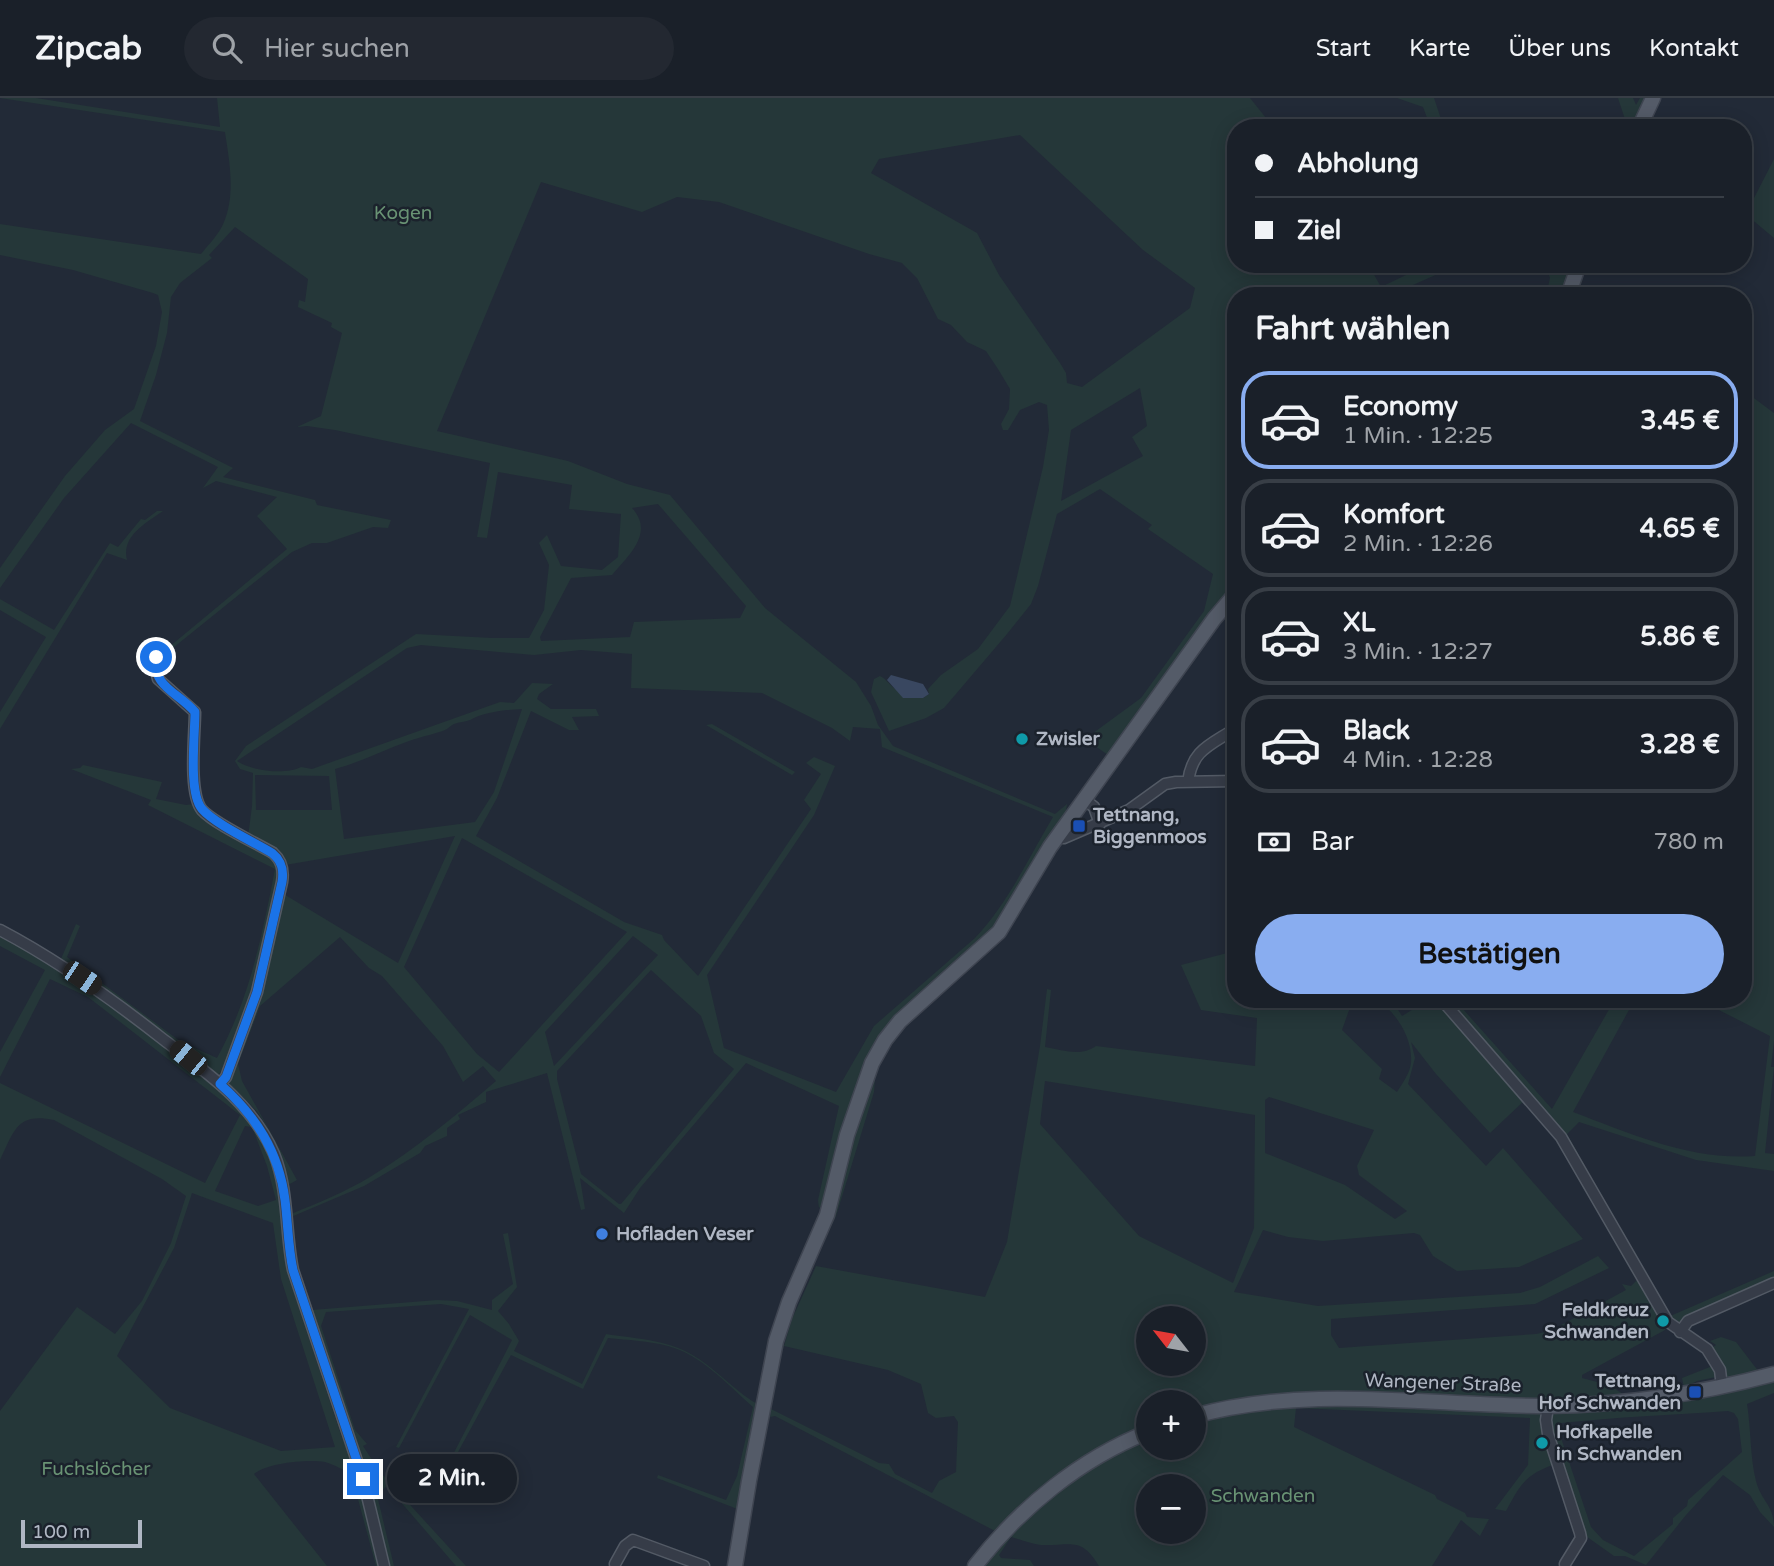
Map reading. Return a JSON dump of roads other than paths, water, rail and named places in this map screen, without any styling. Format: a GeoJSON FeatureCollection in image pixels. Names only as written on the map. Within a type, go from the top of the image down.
{"type":"FeatureCollection","features":[{"type":"Feature","properties":{"kind":"main road"},"geometry":{"type":"LineString","coordinates":[[1643,119],[1653,98]]}},
{"type":"Feature","properties":{"kind":"main road"},"geometry":{"type":"LineString","coordinates":[[735,1566],[748,1481],[776,1341],[792,1293],[827,1215],[846,1135],[872,1063],[900,1021],[999,932],[1058,837],[1227,604]]}},
{"type":"Feature","properties":{"kind":"main road","name":"Wangener Straße"},"geometry":{"type":"LineString","coordinates":[[1206,1413],[1248,1404],[1306,1398],[1548,1406],[1641,1401],[1722,1387],[1774,1374]]}},
{"type":"Feature","properties":{"kind":"main road"},"geometry":{"type":"LineString","coordinates":[[975,1566],[1009,1526],[1055,1485],[1096,1458],[1136,1438]]}},
{"type":"Feature","properties":{"kind":"street"},"geometry":{"type":"LineString","coordinates":[[156,655],[158,679],[195,712],[195,778],[197,801],[201,808],[272,853],[279,859],[283,869],[257,992],[226,1077],[220,1084]]}},
{"type":"Feature","properties":{"kind":"street"},"geometry":{"type":"LineString","coordinates":[[1188,782],[1191,762],[1196,755],[1227,734]]}},
{"type":"Feature","properties":{"kind":"street"},"geometry":{"type":"LineString","coordinates":[[1058,837],[1063,838],[1100,824],[1133,808],[1165,785],[1227,781]]}},
{"type":"Feature","properties":{"kind":"street"},"geometry":{"type":"LineString","coordinates":[[1085,800],[1094,807],[1100,824]]}},
{"type":"Feature","properties":{"kind":"street"},"geometry":{"type":"LineString","coordinates":[[0,930],[105,993],[220,1084],[251,1114],[266,1138],[279,1168],[293,1270],[363,1479],[384,1566]]}},
{"type":"Feature","properties":{"kind":"street"},"geometry":{"type":"LineString","coordinates":[[1449,1008],[1561,1137],[1668,1322],[1700,1343],[1713,1356],[1720,1370],[1722,1387]]}},
{"type":"Feature","properties":{"kind":"street"},"geometry":{"type":"LineString","coordinates":[[1680,1332],[1688,1321],[1774,1283]]}},
{"type":"Feature","properties":{"kind":"street"},"geometry":{"type":"LineString","coordinates":[[1548,1406],[1548,1434],[1581,1538],[1565,1564]]}},
{"type":"Feature","properties":{"kind":"street"},"geometry":{"type":"LineString","coordinates":[[615,1564],[625,1546],[633,1540],[704,1566]]}},
{"type":"Feature","properties":{"kind":"water"},"geometry":{"type":"Polygon","coordinates":[[[891,675],[923,684],[929,694],[923,698],[903,698],[887,680],[891,675]]]}},
{"type":"Feature","properties":{"kind":"place","name":"Zwisler"},"geometry":{"type":"Point","coordinates":[1022,739]}},
{"type":"Feature","properties":{"kind":"place","name":"Tettnang, Biggenmoos"},"geometry":{"type":"Point","coordinates":[1079,826]}},
{"type":"Feature","properties":{"kind":"place","name":"Hofladen Veser"},"geometry":{"type":"Point","coordinates":[602,1234]}},
{"type":"Feature","properties":{"kind":"place","name":"Feldkreuz Schwanden"},"geometry":{"type":"Point","coordinates":[1663,1321]}},
{"type":"Feature","properties":{"kind":"place","name":"Tettnang, Hof Schwanden"},"geometry":{"type":"Point","coordinates":[1695,1392]}},
{"type":"Feature","properties":{"kind":"place","name":"Hofkapelle in Schwanden"},"geometry":{"type":"Point","coordinates":[1542,1443]}},
{"type":"Feature","properties":{"kind":"park label","name":"Kogen"},"geometry":{"type":"Point","coordinates":[403,213]}},
{"type":"Feature","properties":{"kind":"park label","name":"Fuchslöcher"},"geometry":{"type":"Point","coordinates":[96,1469]}},
{"type":"Feature","properties":{"kind":"park label","name":"Schwanden"},"geometry":{"type":"Point","coordinates":[1263,1496]}}]}
